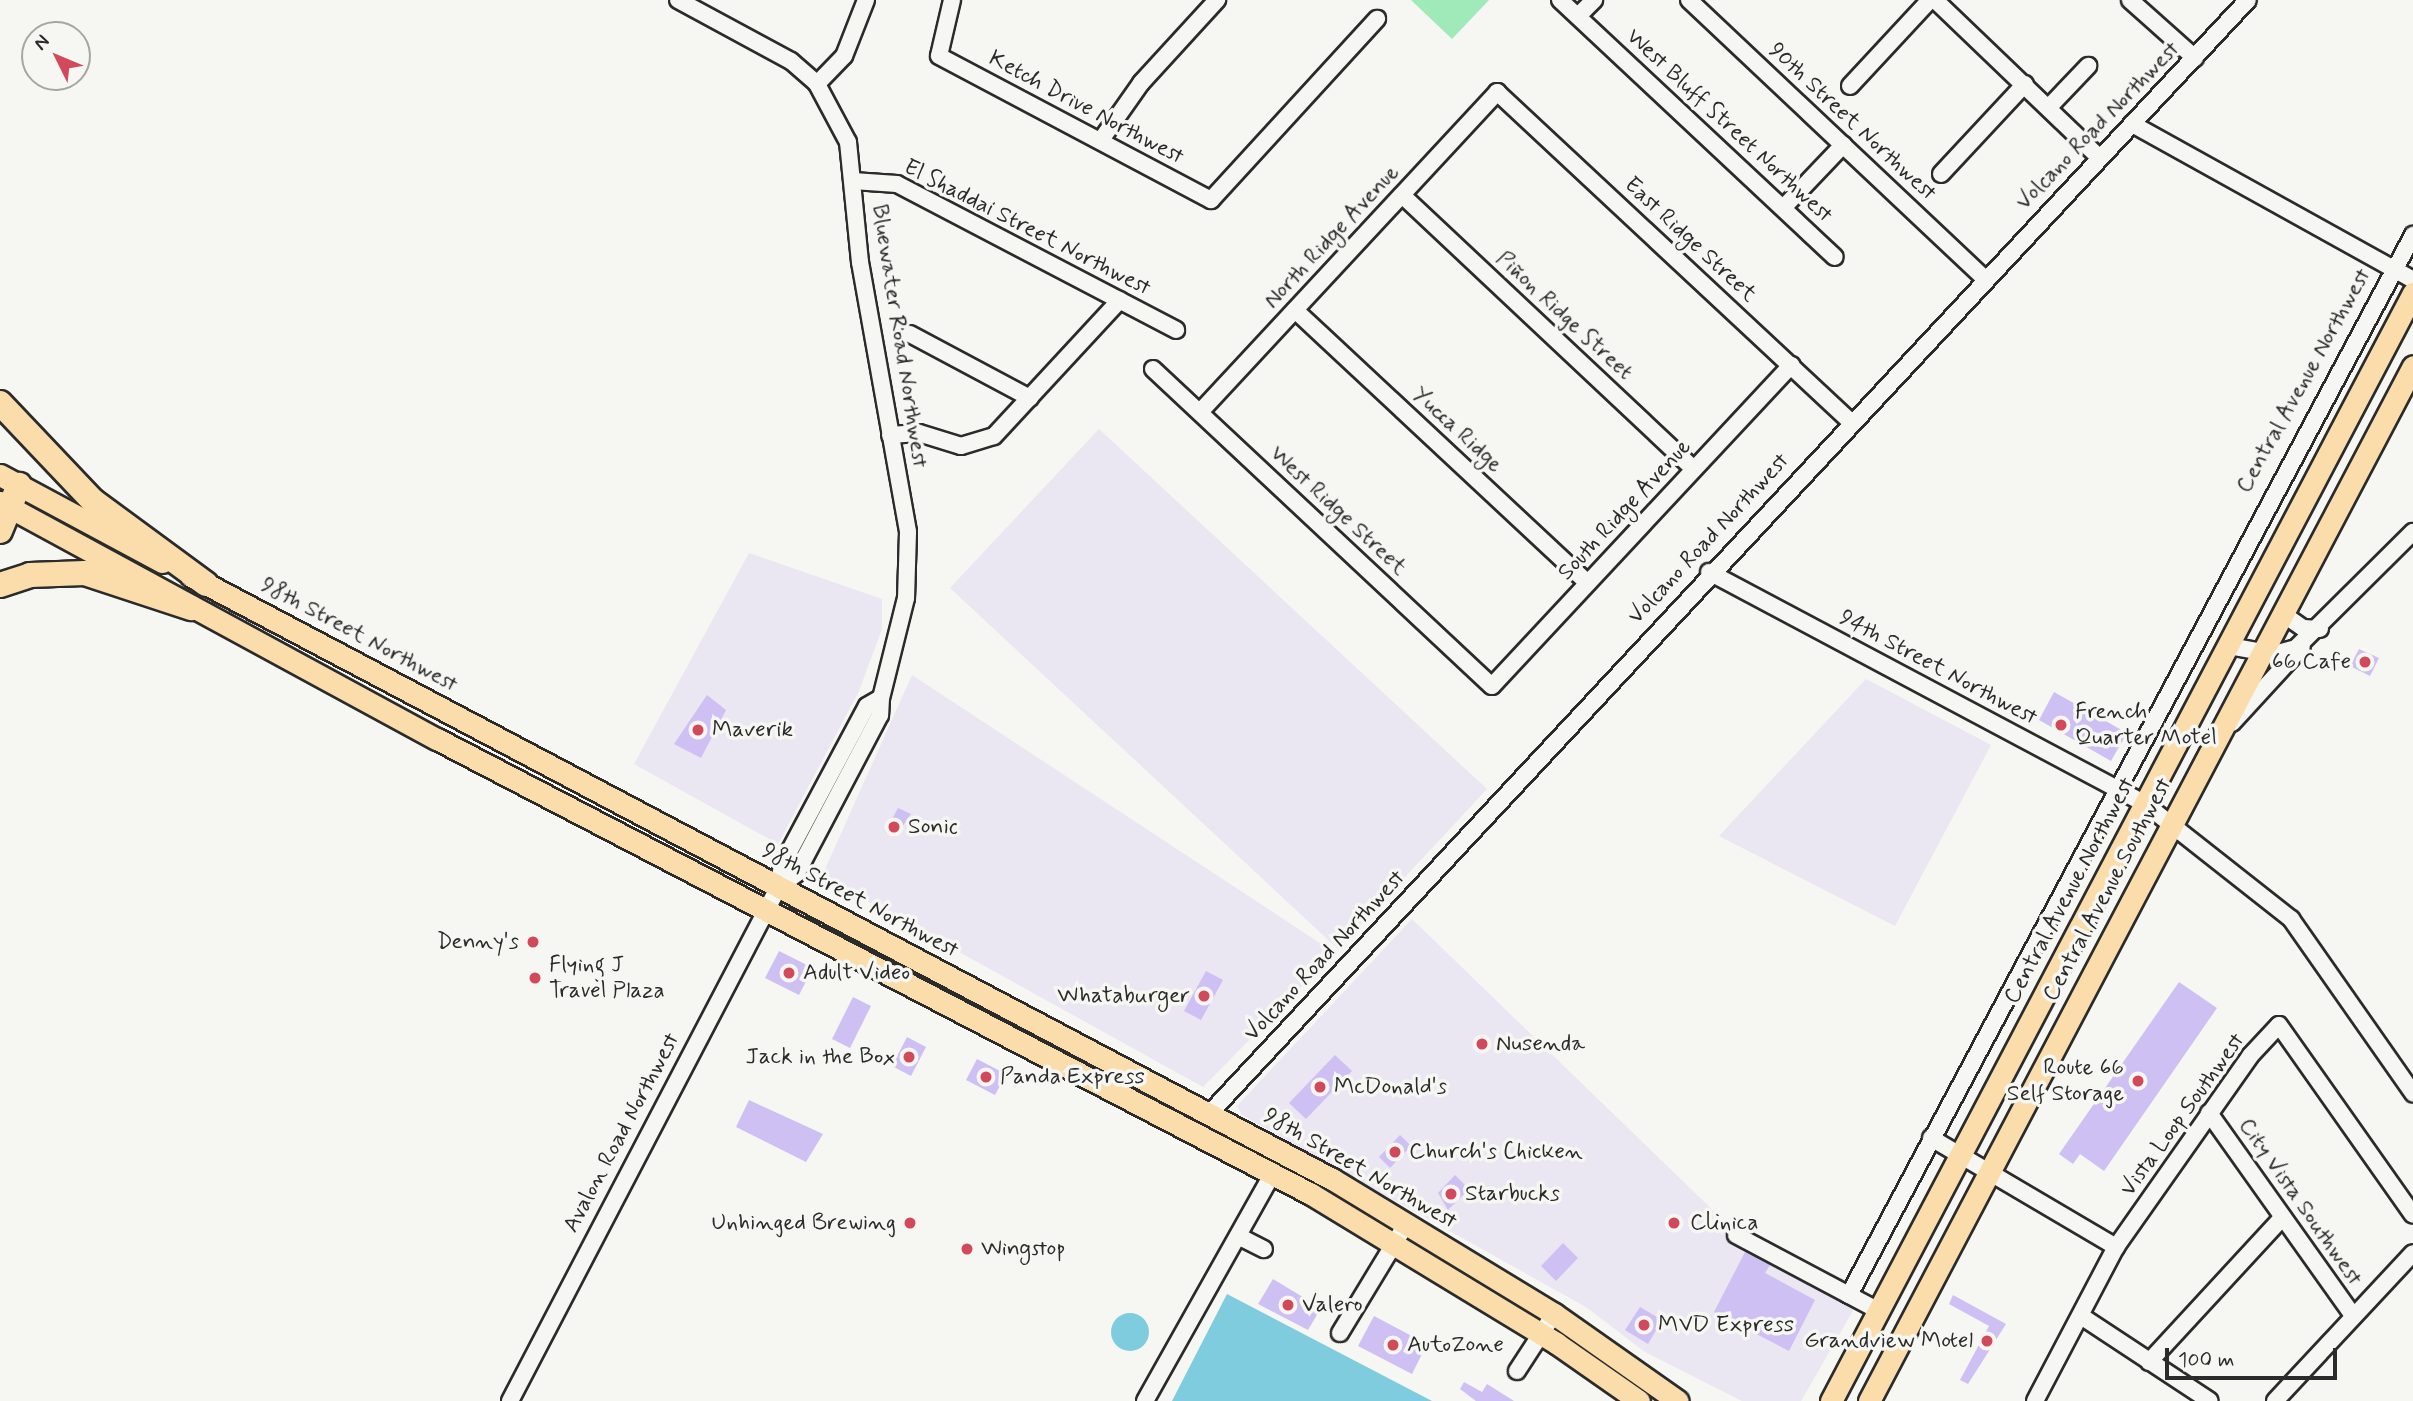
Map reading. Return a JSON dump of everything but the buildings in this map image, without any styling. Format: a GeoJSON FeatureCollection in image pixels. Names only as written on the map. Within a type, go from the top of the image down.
{"type":"FeatureCollection","features":[{"type":"Feature","properties":{"kind":"highway"},"geometry":{"type":"LineString","coordinates":[[0,403],[93,501],[205,584]]}},
{"type":"Feature","properties":{"kind":"highway"},"geometry":{"type":"LineString","coordinates":[[0,531],[7,493]]}},
{"type":"Feature","properties":{"kind":"highway"},"geometry":{"type":"LineString","coordinates":[[0,584],[30,575],[85,573],[191,608]]}},
{"type":"Feature","properties":{"kind":"main road","name":"Central Avenue Northwest"},"geometry":{"type":"LineString","coordinates":[[1831,1401],[2413,293]]}},
{"type":"Feature","properties":{"kind":"main road","name":"Central Avenue Southwest"},"geometry":{"type":"LineString","coordinates":[[1869,1401],[2413,366]]}},
{"type":"Feature","properties":{"kind":"main road","name":"98th Street Northwest"},"geometry":{"type":"LineString","coordinates":[[7,493],[205,584],[1209,1114],[1316,1180],[1406,1224],[1554,1314],[1678,1401]]}},
{"type":"Feature","properties":{"kind":"main road","name":"98th Street Northwest"},"geometry":{"type":"LineString","coordinates":[[7,493],[191,608],[765,912],[1272,1175],[1540,1333],[1639,1401]]}},
{"type":"Feature","properties":{"kind":"main road"},"geometry":{"type":"LineString","coordinates":[[1118,1096],[1140,1096],[1199,1124],[1209,1114]]}},
{"type":"Feature","properties":{"kind":"main road"},"geometry":{"type":"LineString","coordinates":[[1228,1151],[1256,1155],[1316,1180]]}},
{"type":"Feature","properties":{"kind":"street","name":"Bluewater Road Northwest"},"geometry":{"type":"LineString","coordinates":[[678,0],[791,61],[817,85],[844,132],[853,181],[860,262],[908,532],[906,598],[881,698],[880,715],[796,874],[778,888]]}},
{"type":"Feature","properties":{"kind":"street"},"geometry":{"type":"LineString","coordinates":[[817,85],[844,56],[866,0]]}},
{"type":"Feature","properties":{"kind":"street","name":"Ketch Drive Northwest"},"geometry":{"type":"LineString","coordinates":[[952,0],[939,57],[1211,200],[1377,19]]}},
{"type":"Feature","properties":{"kind":"street"},"geometry":{"type":"LineString","coordinates":[[1101,141],[1141,83],[1217,0]]}},
{"type":"Feature","properties":{"kind":"street","name":"West Bluff Street Northwest"},"geometry":{"type":"LineString","coordinates":[[1560,0],[1835,257]]}},
{"type":"Feature","properties":{"kind":"street"},"geometry":{"type":"LineString","coordinates":[[1578,16],[1594,0]]}},
{"type":"Feature","properties":{"kind":"street","name":"90th Street Northwest"},"geometry":{"type":"LineString","coordinates":[[1689,0],[1984,278]]}},
{"type":"Feature","properties":{"kind":"street"},"geometry":{"type":"LineString","coordinates":[[1850,86],[1930,0]]}},
{"type":"Feature","properties":{"kind":"street"},"geometry":{"type":"LineString","coordinates":[[1935,0],[2099,158]]}},
{"type":"Feature","properties":{"kind":"street"},"geometry":{"type":"LineString","coordinates":[[2130,0],[2195,58]]}},
{"type":"Feature","properties":{"kind":"street","name":"Volcano Road Northwest"},"geometry":{"type":"LineString","coordinates":[[1209,1114],[1709,572],[2248,0]]}},
{"type":"Feature","properties":{"kind":"street"},"geometry":{"type":"LineString","coordinates":[[2049,107],[2088,66]]}},
{"type":"Feature","properties":{"kind":"street"},"geometry":{"type":"LineString","coordinates":[[1941,174],[2025,85]]}},
{"type":"Feature","properties":{"kind":"street","name":"North Ridge Avenue"},"geometry":{"type":"LineString","coordinates":[[1200,412],[1497,92]]}},
{"type":"Feature","properties":{"kind":"street","name":"East Ridge Street"},"geometry":{"type":"LineString","coordinates":[[1497,92],[1851,422]]}},
{"type":"Feature","properties":{"kind":"street"},"geometry":{"type":"LineString","coordinates":[[2132,124],[2413,280]]}},
{"type":"Feature","properties":{"kind":"street"},"geometry":{"type":"LineString","coordinates":[[1783,207],[1843,145]]}},
{"type":"Feature","properties":{"kind":"street","name":"El Shaddai Street Northwest"},"geometry":{"type":"LineString","coordinates":[[853,181],[897,184],[1176,330]]}},
{"type":"Feature","properties":{"kind":"street","name":"Piñon Ridge Street"},"geometry":{"type":"LineString","coordinates":[[1402,195],[1694,469]]}},
{"type":"Feature","properties":{"kind":"street","name":"Central Avenue Northwest"},"geometry":{"type":"LineString","coordinates":[[1849,1295],[2413,235]]}},
{"type":"Feature","properties":{"kind":"street"},"geometry":{"type":"LineString","coordinates":[[890,435],[919,433],[961,446],[979,445],[1030,398],[1120,300]]}},
{"type":"Feature","properties":{"kind":"street","name":"Yucca Ridge"},"geometry":{"type":"LineString","coordinates":[[1295,310],[1588,583]]}},
{"type":"Feature","properties":{"kind":"street"},"geometry":{"type":"LineString","coordinates":[[910,334],[1030,398]]}},
{"type":"Feature","properties":{"kind":"street","name":"South Ridge Avenue"},"geometry":{"type":"LineString","coordinates":[[1492,686],[1791,365]]}},
{"type":"Feature","properties":{"kind":"street","name":"West Ridge Street"},"geometry":{"type":"LineString","coordinates":[[1153,369],[1492,686]]}},
{"type":"Feature","properties":{"kind":"street"},"geometry":{"type":"LineString","coordinates":[[2217,739],[2413,532]]}},
{"type":"Feature","properties":{"kind":"street","name":"94th Street Northwest"},"geometry":{"type":"LineString","coordinates":[[1709,572],[2145,804],[2170,827],[2291,919],[2413,1093]]}},
{"type":"Feature","properties":{"kind":"street"},"geometry":{"type":"LineString","coordinates":[[2283,614],[2303,628],[2316,633]]}},
{"type":"Feature","properties":{"kind":"street"},"geometry":{"type":"LineString","coordinates":[[2229,646],[2262,654],[2288,652],[2316,633]]}},
{"type":"Feature","properties":{"kind":"street","name":"Avalon Road Northwest"},"geometry":{"type":"LineString","coordinates":[[510,1401],[778,888]]}},
{"type":"Feature","properties":{"kind":"street","name":"Vista Loop Southwest"},"geometry":{"type":"LineString","coordinates":[[2035,1401],[2116,1247],[2210,1113],[2280,1025],[2413,1215]]}},
{"type":"Feature","properties":{"kind":"street","name":"City Vista Southwest"},"geometry":{"type":"LineString","coordinates":[[2210,1113],[2353,1316]]}},
{"type":"Feature","properties":{"kind":"street"},"geometry":{"type":"LineString","coordinates":[[1931,1138],[2116,1247]]}},
{"type":"Feature","properties":{"kind":"street"},"geometry":{"type":"LineString","coordinates":[[1145,1401],[1272,1175],[1316,1180]]}},
{"type":"Feature","properties":{"kind":"street"},"geometry":{"type":"LineString","coordinates":[[2149,1362],[2283,1217]]}},
{"type":"Feature","properties":{"kind":"street"},"geometry":{"type":"LineString","coordinates":[[1340,1333],[1406,1224]]}},
{"type":"Feature","properties":{"kind":"street"},"geometry":{"type":"LineString","coordinates":[[1736,1235],[1878,1311]]}},
{"type":"Feature","properties":{"kind":"street"},"geometry":{"type":"LineString","coordinates":[[1238,1236],[1264,1250]]}},
{"type":"Feature","properties":{"kind":"street"},"geometry":{"type":"LineString","coordinates":[[2275,1401],[2413,1253]]}},
{"type":"Feature","properties":{"kind":"street"},"geometry":{"type":"LineString","coordinates":[[1517,1371],[1554,1314]]}},
{"type":"Feature","properties":{"kind":"street"},"geometry":{"type":"LineString","coordinates":[[2081,1317],[2210,1401]]}},
{"type":"Feature","properties":{"kind":"shaded area"},"geometry":{"type":"Polygon","coordinates":[[[1099,429],[1487,789],[1338,949],[950,588],[1099,429]]]}},
{"type":"Feature","properties":{"kind":"shaded area","name":"Maverik"},"geometry":{"type":"Polygon","coordinates":[[[749,553],[882,599],[882,629],[859,691],[778,844],[634,764],[749,553]]]}},
{"type":"Feature","properties":{"kind":"shaded area"},"geometry":{"type":"Polygon","coordinates":[[[912,675],[1335,953],[1203,1087],[822,876],[912,675]]]}},
{"type":"Feature","properties":{"kind":"shaded area"},"geometry":{"type":"Polygon","coordinates":[[[1866,679],[1991,745],[1895,926],[1719,836],[1866,679]]]}},
{"type":"Feature","properties":{"kind":"shaded area"},"geometry":{"type":"Polygon","coordinates":[[[1412,919],[1723,1220],[1865,1290],[1801,1401],[1742,1401],[1645,1352],[1586,1307],[1242,1115],[1237,1106],[1412,919]]]}},
{"type":"Feature","properties":{"kind":"green space"},"geometry":{"type":"Polygon","coordinates":[[[1411,0],[1489,0],[1452,39],[1411,0]]]}},
{"type":"Feature","properties":{"kind":"water"},"geometry":{"type":"Polygon","coordinates":[[[1227,1294],[1432,1401],[1172,1401],[1227,1294]]]}},
{"type":"Feature","properties":{"kind":"water"},"geometry":{"type":"Polygon","coordinates":[[[1130,1313],[1143,1319],[1149,1332],[1143,1345],[1130,1351],[1117,1345],[1111,1332],[1117,1319],[1130,1313]]]}},
{"type":"Feature","properties":{"kind":"place","name":"66 Cafe"},"geometry":{"type":"Point","coordinates":[2365,662]}},
{"type":"Feature","properties":{"kind":"place","name":"French Quarter Motel"},"geometry":{"type":"Point","coordinates":[2061,725]}},
{"type":"Feature","properties":{"kind":"place","name":"Maverik"},"geometry":{"type":"Point","coordinates":[698,730]}},
{"type":"Feature","properties":{"kind":"place","name":"Sonic"},"geometry":{"type":"Point","coordinates":[894,827]}},
{"type":"Feature","properties":{"kind":"place","name":"Denny's"},"geometry":{"type":"Point","coordinates":[533,942]}},
{"type":"Feature","properties":{"kind":"place","name":"Adult Video"},"geometry":{"type":"Point","coordinates":[789,973]}},
{"type":"Feature","properties":{"kind":"place","name":"Flying J Travel Plaza"},"geometry":{"type":"Point","coordinates":[535,978]}},
{"type":"Feature","properties":{"kind":"place","name":"Whataburger"},"geometry":{"type":"Point","coordinates":[1204,996]}},
{"type":"Feature","properties":{"kind":"place","name":"Nusenda"},"geometry":{"type":"Point","coordinates":[1482,1044]}},
{"type":"Feature","properties":{"kind":"place","name":"Jack in the Box"},"geometry":{"type":"Point","coordinates":[909,1057]}},
{"type":"Feature","properties":{"kind":"place","name":"Panda Express"},"geometry":{"type":"Point","coordinates":[986,1077]}},
{"type":"Feature","properties":{"kind":"place","name":"Route 66 Self Storage"},"geometry":{"type":"Point","coordinates":[2138,1081]}},
{"type":"Feature","properties":{"kind":"place","name":"McDonald's"},"geometry":{"type":"Point","coordinates":[1320,1087]}},
{"type":"Feature","properties":{"kind":"place","name":"Church's Chicken"},"geometry":{"type":"Point","coordinates":[1395,1152]}},
{"type":"Feature","properties":{"kind":"place","name":"Starbucks"},"geometry":{"type":"Point","coordinates":[1451,1194]}},
{"type":"Feature","properties":{"kind":"place","name":"Unhinged Brewing"},"geometry":{"type":"Point","coordinates":[910,1223]}},
{"type":"Feature","properties":{"kind":"place","name":"Clinica"},"geometry":{"type":"Point","coordinates":[1674,1223]}},
{"type":"Feature","properties":{"kind":"place","name":"Wingstop"},"geometry":{"type":"Point","coordinates":[967,1249]}},
{"type":"Feature","properties":{"kind":"place","name":"Valero"},"geometry":{"type":"Point","coordinates":[1288,1305]}},
{"type":"Feature","properties":{"kind":"place","name":"MVD Express"},"geometry":{"type":"Point","coordinates":[1644,1325]}},
{"type":"Feature","properties":{"kind":"place","name":"Grandview Motel"},"geometry":{"type":"Point","coordinates":[1987,1341]}},
{"type":"Feature","properties":{"kind":"place","name":"AutoZone"},"geometry":{"type":"Point","coordinates":[1393,1345]}}]}
